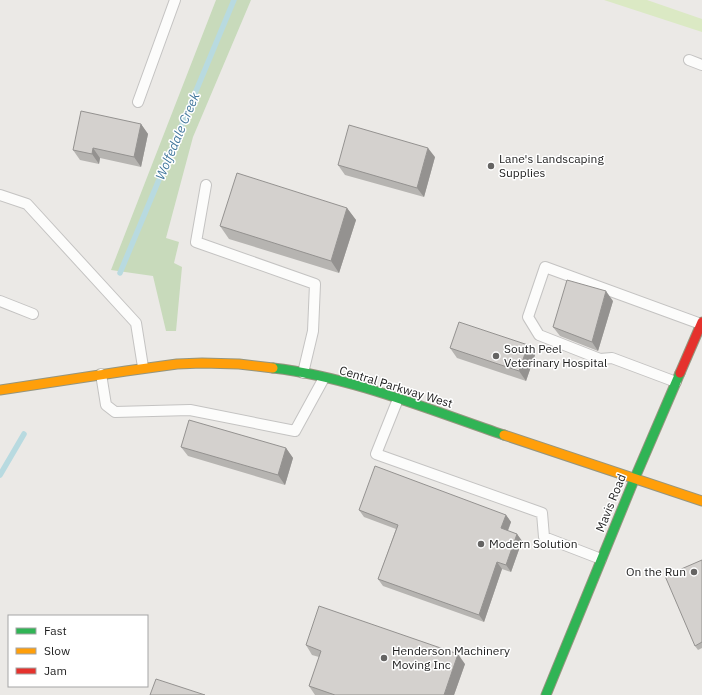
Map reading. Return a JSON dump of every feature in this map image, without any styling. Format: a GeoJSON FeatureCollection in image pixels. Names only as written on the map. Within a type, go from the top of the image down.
{"type":"FeatureCollection","features":[{"type":"Feature","properties":{"kind":"street","name":"Mavis Road"},"geometry":{"type":"LineString","coordinates":[[546,695],[601,559],[701,323]]}},
{"type":"Feature","properties":{"kind":"street","name":"Central Parkway West"},"geometry":{"type":"LineString","coordinates":[[0,390],[143,367],[203,363],[254,366],[304,373],[365,388],[702,502]]}},
{"type":"Feature","properties":{"kind":"lane"},"geometry":{"type":"LineString","coordinates":[[138,102],[175,0]]}},
{"type":"Feature","properties":{"kind":"lane"},"geometry":{"type":"LineString","coordinates":[[688,60],[702,65]]}},
{"type":"Feature","properties":{"kind":"lane"},"geometry":{"type":"LineString","coordinates":[[206,185],[196,242],[315,284],[313,331],[304,373]]}},
{"type":"Feature","properties":{"kind":"lane"},"geometry":{"type":"LineString","coordinates":[[0,195],[27,204],[136,323],[143,367]]}},
{"type":"Feature","properties":{"kind":"lane"},"geometry":{"type":"LineString","coordinates":[[676,382],[612,358],[600,359],[539,335],[528,317],[545,267],[701,323]]}},
{"type":"Feature","properties":{"kind":"lane"},"geometry":{"type":"LineString","coordinates":[[0,301],[33,314]]}},
{"type":"Feature","properties":{"kind":"lane"},"geometry":{"type":"LineString","coordinates":[[101,374],[106,405],[115,412],[190,410],[295,431],[324,378]]}},
{"type":"Feature","properties":{"kind":"lane"},"geometry":{"type":"LineString","coordinates":[[398,399],[376,454],[542,513],[544,537],[601,559]]}},
{"type":"Feature","properties":{"kind":"green space"},"geometry":{"type":"Polygon","coordinates":[[[216,0],[251,0],[193,137],[166,238],[179,242],[174,263],[182,267],[176,331],[166,331],[153,276],[111,270],[216,0]]]}},
{"type":"Feature","properties":{"kind":"green space"},"geometry":{"type":"Polygon","coordinates":[[[604,0],[647,0],[702,19],[702,32],[604,0]]]}},
{"type":"Feature","properties":{"kind":"building"},"geometry":{"type":"Polygon","coordinates":[[[81,111],[141,124],[134,157],[93,148],[92,154],[73,150],[81,111]]]}},
{"type":"Feature","properties":{"kind":"building"},"geometry":{"type":"Polygon","coordinates":[[[349,125],[428,148],[417,188],[338,165],[349,125]]]}},
{"type":"Feature","properties":{"kind":"building"},"geometry":{"type":"Polygon","coordinates":[[[237,173],[347,208],[331,261],[220,226],[237,173]]]}},
{"type":"Feature","properties":{"kind":"building"},"geometry":{"type":"Polygon","coordinates":[[[567,280],[606,291],[592,342],[553,327],[567,280]]]}},
{"type":"Feature","properties":{"kind":"building","name":"South Peel Veterinary Hospital"},"geometry":{"type":"Polygon","coordinates":[[[459,322],[528,345],[519,371],[450,348],[459,322]]]}},
{"type":"Feature","properties":{"kind":"building"},"geometry":{"type":"Polygon","coordinates":[[[189,420],[286,448],[278,475],[181,447],[189,420]]]}},
{"type":"Feature","properties":{"kind":"building"},"geometry":{"type":"Polygon","coordinates":[[[375,466],[506,515],[501,528],[517,534],[506,565],[497,562],[479,615],[378,579],[398,525],[359,510],[375,466]]]}},
{"type":"Feature","properties":{"kind":"building"},"geometry":{"type":"Polygon","coordinates":[[[702,560],[702,642],[695,646],[665,576],[702,560]]]}},
{"type":"Feature","properties":{"kind":"building","name":"Henderson Machinery Moving Inc"},"geometry":{"type":"Polygon","coordinates":[[[319,606],[458,654],[444,695],[335,695],[309,686],[321,651],[306,645],[319,606]]]}},
{"type":"Feature","properties":{"kind":"building"},"geometry":{"type":"Polygon","coordinates":[[[156,679],[205,695],[150,695],[156,679]]]}},
{"type":"Feature","properties":{"kind":"waterway","name":"Wolfedale Creek"},"geometry":{"type":"LineString","coordinates":[[120,273],[234,0]]}},
{"type":"Feature","properties":{"kind":"waterway","name":"Wolfedale Creek"},"geometry":{"type":"LineString","coordinates":[[0,475],[24,434]]}},
{"type":"Feature","properties":{"kind":"traffic: fast"},"geometry":{"type":"LineString","coordinates":[[273,368],[302,372],[361,387],[419,405],[504,435]]}},
{"type":"Feature","properties":{"kind":"traffic: fast"},"geometry":{"type":"LineString","coordinates":[[546,695],[634,480],[680,373]]}},
{"type":"Feature","properties":{"kind":"traffic: slow"},"geometry":{"type":"LineString","coordinates":[[0,390],[177,364],[239,364],[273,368]]}},
{"type":"Feature","properties":{"kind":"traffic: slow"},"geometry":{"type":"LineString","coordinates":[[504,435],[702,501]]}},
{"type":"Feature","properties":{"kind":"traffic: jam"},"geometry":{"type":"LineString","coordinates":[[680,373],[702,322]]}},
{"type":"Feature","properties":{"kind":"place","name":"Lane's Landscaping Supplies"},"geometry":{"type":"Point","coordinates":[491,166]}},
{"type":"Feature","properties":{"kind":"place","name":"South Peel Veterinary Hospital"},"geometry":{"type":"Point","coordinates":[496,356]}},
{"type":"Feature","properties":{"kind":"place","name":"Modern Solution"},"geometry":{"type":"Point","coordinates":[481,544]}},
{"type":"Feature","properties":{"kind":"place","name":"On the Run"},"geometry":{"type":"Point","coordinates":[694,572]}},
{"type":"Feature","properties":{"kind":"place","name":"Henderson Machinery Moving Inc"},"geometry":{"type":"Point","coordinates":[384,658]}}]}
